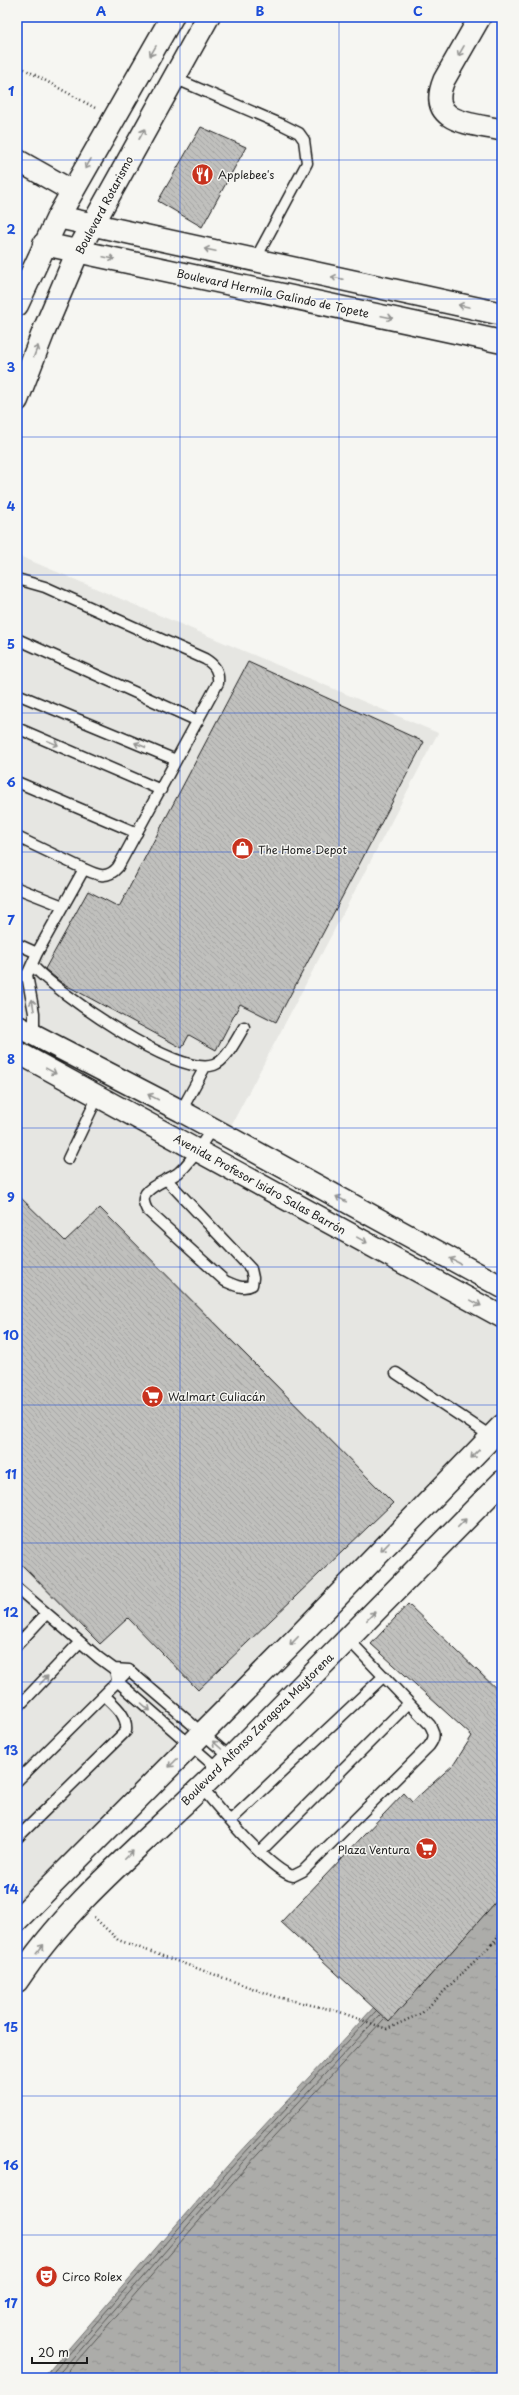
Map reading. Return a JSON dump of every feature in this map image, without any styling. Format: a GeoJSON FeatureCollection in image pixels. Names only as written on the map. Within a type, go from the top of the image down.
{"type":"FeatureCollection","features":[{"type":"Feature","properties":{"kind":"street"},"geometry":{"type":"LineString","coordinates":[[17,304],[44,244],[72,191],[172,17]]}},
{"type":"Feature","properties":{"kind":"street","name":"Boulevard Rotarismo"},"geometry":{"type":"LineString","coordinates":[[17,400],[43,332],[78,251],[91,225],[208,17]]}},
{"type":"Feature","properties":{"kind":"street"},"geometry":{"type":"LineString","coordinates":[[480,17],[444,80],[440,90],[440,106],[443,112],[451,118],[502,130]]}},
{"type":"Feature","properties":{"kind":"street"},"geometry":{"type":"LineString","coordinates":[[17,160],[72,191]]}},
{"type":"Feature","properties":{"kind":"street"},"geometry":{"type":"LineString","coordinates":[[58,217],[502,314]]}},
{"type":"Feature","properties":{"kind":"street","name":"Boulevard Hermila Galindo de Topete"},"geometry":{"type":"LineString","coordinates":[[44,244],[502,342]]}},
{"type":"Feature","properties":{"kind":"street"},"geometry":{"type":"LineString","coordinates":[[25,1030],[181,1111],[502,1287]]}},
{"type":"Feature","properties":{"kind":"street","name":"Avenida Profesor Isidro Salas Barrón"},"geometry":{"type":"LineString","coordinates":[[17,1052],[502,1317]]}},
{"type":"Feature","properties":{"kind":"street"},"geometry":{"type":"LineString","coordinates":[[17,1920],[197,1740],[497,1432]]}},
{"type":"Feature","properties":{"kind":"street","name":"Boulevard Alfonso Zaragoza Maytorena"},"geometry":{"type":"LineString","coordinates":[[17,1981],[56,1930],[81,1904],[224,1764],[502,1482]]}},
{"type":"Feature","properties":{"kind":"lane"},"geometry":{"type":"LineString","coordinates":[[174,78],[283,125],[299,133],[304,140],[307,163],[255,260]]}},
{"type":"Feature","properties":{"kind":"lane"},"geometry":{"type":"LineString","coordinates":[[17,579],[45,587],[212,663],[219,675],[218,683],[198,721],[137,833],[113,873],[101,876],[17,837]]}},
{"type":"Feature","properties":{"kind":"lane"},"geometry":{"type":"LineString","coordinates":[[17,639],[198,721]]}},
{"type":"Feature","properties":{"kind":"lane"},"geometry":{"type":"LineString","coordinates":[[17,694],[176,760]]}},
{"type":"Feature","properties":{"kind":"lane"},"geometry":{"type":"LineString","coordinates":[[17,728],[161,790]]}},
{"type":"Feature","properties":{"kind":"lane"},"geometry":{"type":"LineString","coordinates":[[17,782],[137,833]]}},
{"type":"Feature","properties":{"kind":"lane"},"geometry":{"type":"LineString","coordinates":[[25,1030],[34,1013],[22,976],[32,965],[37,953],[84,869]]}},
{"type":"Feature","properties":{"kind":"lane"},"geometry":{"type":"LineString","coordinates":[[17,888],[63,906]]}},
{"type":"Feature","properties":{"kind":"lane"},"geometry":{"type":"LineString","coordinates":[[17,944],[37,953]]}},
{"type":"Feature","properties":{"kind":"lane"},"geometry":{"type":"LineString","coordinates":[[32,965],[50,982],[136,1041],[180,1062],[205,1067],[217,1064],[244,1027]]}},
{"type":"Feature","properties":{"kind":"lane"},"geometry":{"type":"LineString","coordinates":[[181,1111],[205,1067]]}},
{"type":"Feature","properties":{"kind":"lane"},"geometry":{"type":"LineString","coordinates":[[68,1159],[98,1096]]}},
{"type":"Feature","properties":{"kind":"lane"},"geometry":{"type":"LineString","coordinates":[[166,1179],[251,1269],[254,1278],[252,1285],[245,1288],[225,1281],[147,1210],[144,1204],[146,1193],[166,1179],[183,1168],[212,1129]]}},
{"type":"Feature","properties":{"kind":"lane"},"geometry":{"type":"LineString","coordinates":[[396,1373],[497,1432]]}},
{"type":"Feature","properties":{"kind":"lane"},"geometry":{"type":"LineString","coordinates":[[17,1588],[79,1643],[114,1669],[129,1670],[197,1740],[224,1764]]}},
{"type":"Feature","properties":{"kind":"lane"},"geometry":{"type":"LineString","coordinates":[[17,1645],[46,1614]]}},
{"type":"Feature","properties":{"kind":"lane"},"geometry":{"type":"LineString","coordinates":[[200,1786],[260,1852],[284,1873],[293,1876],[298,1875],[363,1814],[432,1742],[434,1732],[430,1725],[348,1639]]}},
{"type":"Feature","properties":{"kind":"lane"},"geometry":{"type":"LineString","coordinates":[[17,1708],[79,1643]]}},
{"type":"Feature","properties":{"kind":"lane"},"geometry":{"type":"LineString","coordinates":[[114,1669],[117,1681],[197,1740],[224,1764]]}},
{"type":"Feature","properties":{"kind":"lane"},"geometry":{"type":"LineString","coordinates":[[17,1781],[129,1670]]}},
{"type":"Feature","properties":{"kind":"lane"},"geometry":{"type":"LineString","coordinates":[[231,1820],[384,1676]]}},
{"type":"Feature","properties":{"kind":"lane"},"geometry":{"type":"LineString","coordinates":[[17,1838],[126,1731],[127,1725],[121,1712],[104,1695]]}},
{"type":"Feature","properties":{"kind":"lane"},"geometry":{"type":"LineString","coordinates":[[260,1852],[409,1703]]}},
{"type":"Feature","properties":{"kind":"path"},"geometry":{"type":"LineString","coordinates":[[17,65],[114,119]]}},
{"type":"Feature","properties":{"kind":"path"},"geometry":{"type":"LineString","coordinates":[[81,1904],[118,1940],[277,1997],[337,2011],[387,2029],[422,2013],[492,1944],[502,1932]]}},
{"type":"Feature","properties":{"kind":"path"},"geometry":{"type":"LineString","coordinates":[[492,1944],[502,1940]]}},
{"type":"Feature","properties":{"kind":"shaded area"},"geometry":{"type":"Polygon","coordinates":[[[17,555],[438,733],[214,1158],[502,1317],[502,1420],[17,1909],[17,555]]]}},
{"type":"Feature","properties":{"kind":"water"},"geometry":{"type":"Polygon","coordinates":[[[502,1869],[502,2378],[43,2378],[235,2157],[502,1869]]]}},
{"type":"Feature","properties":{"kind":"building","name":"Applebee's"},"geometry":{"type":"Polygon","coordinates":[[[201,127],[246,147],[202,227],[158,201],[201,127]]]}},
{"type":"Feature","properties":{"kind":"building"},"geometry":{"type":"Polygon","coordinates":[[[248,662],[424,742],[276,1022],[240,1004],[216,1050],[189,1035],[182,1048],[62,983],[45,969],[88,891],[119,907],[248,662]]]}},
{"type":"Feature","properties":{"kind":"building","name":"Walmart Culiacán"},"geometry":{"type":"Polygon","coordinates":[[[17,1194],[65,1241],[100,1208],[393,1503],[198,1690],[128,1618],[100,1644],[17,1560],[17,1194]]]}},
{"type":"Feature","properties":{"kind":"building","name":"Plaza Ventura"},"geometry":{"type":"Polygon","coordinates":[[[408,1604],[502,1694],[502,1895],[389,2022],[281,1922],[404,1793],[412,1802],[454,1764],[472,1736],[371,1644],[408,1604]]]}},
{"type":"Feature","properties":{"kind":"place","name":"Applebee's"},"geometry":{"type":"Point","coordinates":[202,174]}},
{"type":"Feature","properties":{"kind":"place","name":"The Home Depot"},"geometry":{"type":"Point","coordinates":[243,849]}},
{"type":"Feature","properties":{"kind":"place","name":"Walmart Culiacán"},"geometry":{"type":"Point","coordinates":[152,1396]}},
{"type":"Feature","properties":{"kind":"place","name":"Plaza Ventura"},"geometry":{"type":"Point","coordinates":[426,1849]}},
{"type":"Feature","properties":{"kind":"place","name":"Circo Rolex"},"geometry":{"type":"Point","coordinates":[47,2276]}}]}
